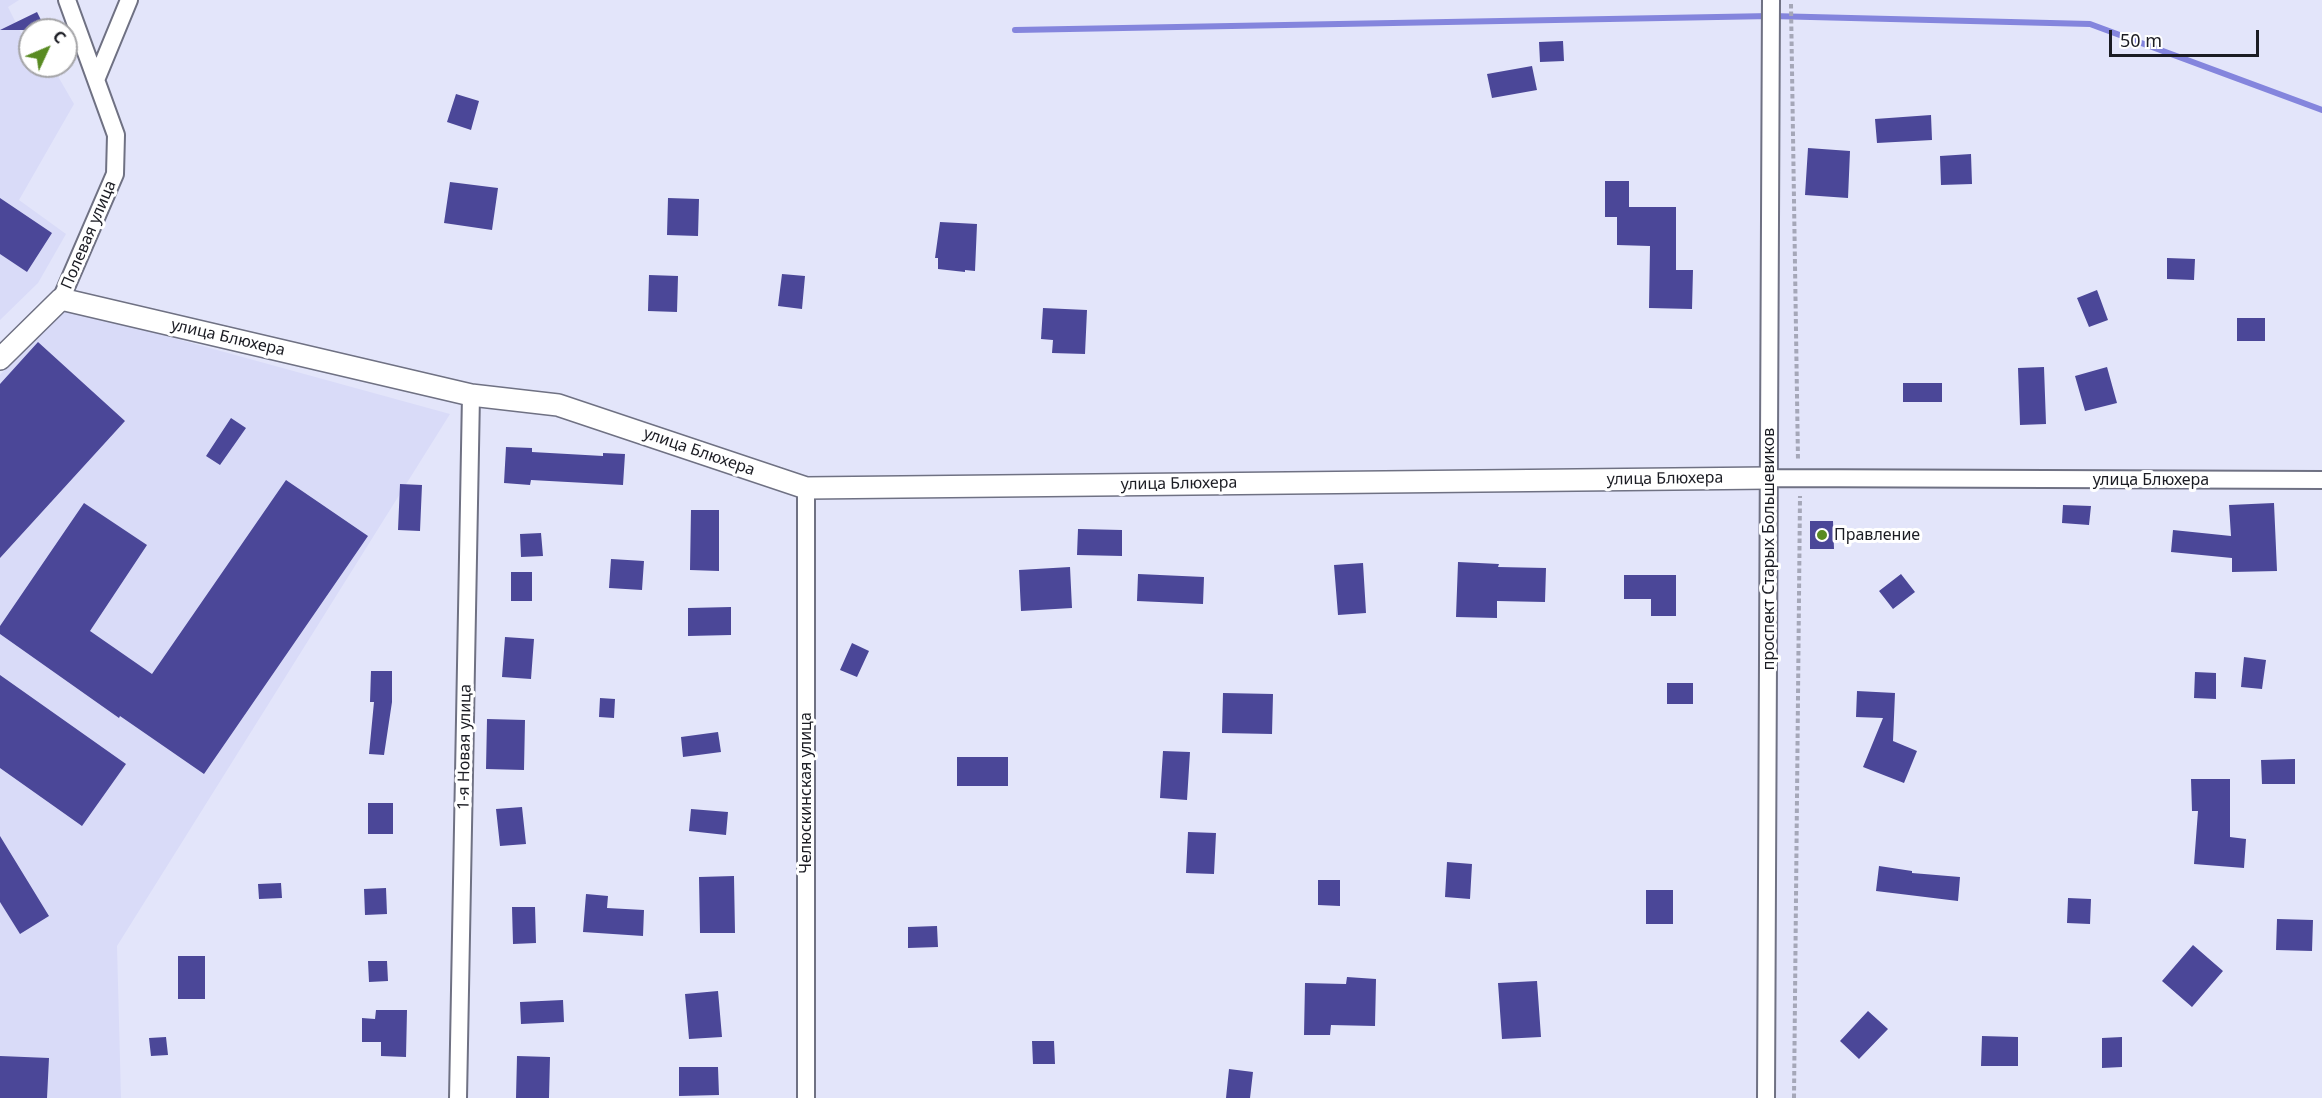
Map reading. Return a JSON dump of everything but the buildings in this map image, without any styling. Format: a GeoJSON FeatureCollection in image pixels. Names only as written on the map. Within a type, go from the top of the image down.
{"type":"FeatureCollection","features":[{"type":"Feature","properties":{"kind":"street","name":"Полевая улица"},"geometry":{"type":"LineString","coordinates":[[62,299],[115,174],[116,135],[67,0]]}},
{"type":"Feature","properties":{"kind":"street"},"geometry":{"type":"LineString","coordinates":[[96,80],[129,0]]}},
{"type":"Feature","properties":{"kind":"street","name":"проспект Старых Большевиков"},"geometry":{"type":"LineString","coordinates":[[1766,1098],[1771,10]]}},
{"type":"Feature","properties":{"kind":"street"},"geometry":{"type":"LineString","coordinates":[[0,359],[62,299]]}},
{"type":"Feature","properties":{"kind":"street","name":"улица Блюхера"},"geometry":{"type":"LineString","coordinates":[[62,299],[471,395],[558,405],[806,488],[1770,478],[2322,480]]}},
{"type":"Feature","properties":{"kind":"street","name":"1-я Новая улица"},"geometry":{"type":"LineString","coordinates":[[458,1098],[471,395]]}},
{"type":"Feature","properties":{"kind":"street","name":"Челюскинская улица"},"geometry":{"type":"LineString","coordinates":[[806,488],[806,1098]]}},
{"type":"Feature","properties":{"kind":"path"},"geometry":{"type":"LineString","coordinates":[[1791,3],[1797,448],[1800,479],[1794,1098]]}},
{"type":"Feature","properties":{"kind":"shaded area"},"geometry":{"type":"Polygon","coordinates":[[[0,0],[19,0],[8,7],[18,27],[18,78],[59,78],[74,104],[19,200],[66,234],[38,283],[0,320],[0,0]]]}},
{"type":"Feature","properties":{"kind":"shaded area"},"geometry":{"type":"Polygon","coordinates":[[[64,308],[450,414],[117,946],[121,1098],[0,1098],[0,375],[64,308]]]}},
{"type":"Feature","properties":{"kind":"waterway"},"geometry":{"type":"LineString","coordinates":[[1015,30],[1771,16],[2090,24],[2322,110]]}},
{"type":"Feature","properties":{"kind":"place","name":"Правление"},"geometry":{"type":"Point","coordinates":[1822,535]}}]}
